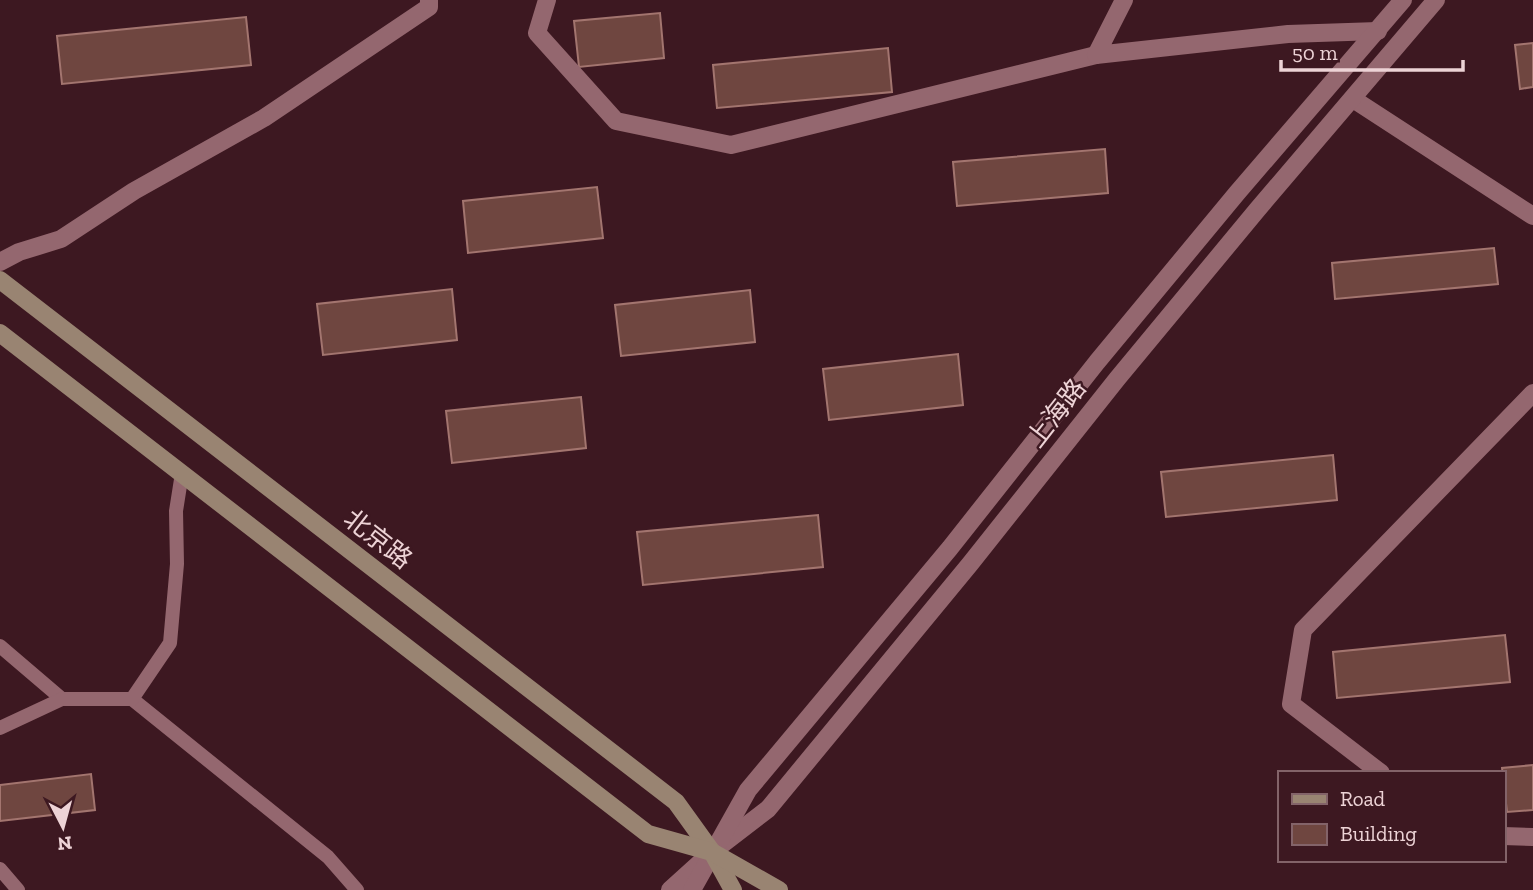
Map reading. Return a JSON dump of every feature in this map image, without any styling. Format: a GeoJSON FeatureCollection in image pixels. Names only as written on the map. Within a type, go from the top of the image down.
{"type":"FeatureCollection","features":[{"type":"Feature","properties":{"kind":"main road","name":"北京路"},"geometry":{"type":"LineString","coordinates":[[0,280],[676,802],[712,852],[733,890]]}},
{"type":"Feature","properties":{"kind":"main road","name":"北京路"},"geometry":{"type":"LineString","coordinates":[[0,333],[648,834],[712,852],[779,890]]}},
{"type":"Feature","properties":{"kind":"street"},"geometry":{"type":"LineString","coordinates":[[0,262],[19,252],[61,239],[134,191],[264,118],[429,7],[429,0]]}},
{"type":"Feature","properties":{"kind":"street"},"geometry":{"type":"LineString","coordinates":[[547,0],[537,33],[616,121],[731,145],[1096,55],[1288,34],[1378,31]]}},
{"type":"Feature","properties":{"kind":"street"},"geometry":{"type":"LineString","coordinates":[[1096,55],[1124,0]]}},
{"type":"Feature","properties":{"kind":"street","name":"上海路"},"geometry":{"type":"LineString","coordinates":[[692,890],[748,790],[950,548],[1097,362],[1228,203],[1403,0]]}},
{"type":"Feature","properties":{"kind":"street","name":"上海路"},"geometry":{"type":"LineString","coordinates":[[670,890],[712,852],[768,809],[1257,209],[1436,0]]}},
{"type":"Feature","properties":{"kind":"street"},"geometry":{"type":"LineString","coordinates":[[1353,99],[1533,216]]}},
{"type":"Feature","properties":{"kind":"street"},"geometry":{"type":"LineString","coordinates":[[1378,771],[1291,704],[1303,630],[1533,393]]}},
{"type":"Feature","properties":{"kind":"street"},"geometry":{"type":"LineString","coordinates":[[1505,836],[1533,837]]}},
{"type":"Feature","properties":{"kind":"lane"},"geometry":{"type":"LineString","coordinates":[[132,699],[170,643],[177,564],[176,511],[182,473]]}},
{"type":"Feature","properties":{"kind":"lane"},"geometry":{"type":"LineString","coordinates":[[0,646],[62,699]]}},
{"type":"Feature","properties":{"kind":"lane"},"geometry":{"type":"LineString","coordinates":[[0,728],[62,699],[132,699],[328,857],[357,890]]}},
{"type":"Feature","properties":{"kind":"lane"},"geometry":{"type":"LineString","coordinates":[[0,869],[18,890]]}},
{"type":"Feature","properties":{"kind":"building"},"geometry":{"type":"Polygon","coordinates":[[[660,13],[664,58],[579,67],[574,21],[660,13]]]}},
{"type":"Feature","properties":{"kind":"building"},"geometry":{"type":"Polygon","coordinates":[[[246,17],[251,65],[62,84],[57,36],[246,17]]]}},
{"type":"Feature","properties":{"kind":"building"},"geometry":{"type":"Polygon","coordinates":[[[1533,43],[1533,87],[1520,89],[1515,45],[1533,43]]]}},
{"type":"Feature","properties":{"kind":"building"},"geometry":{"type":"Polygon","coordinates":[[[888,48],[892,92],[717,108],[713,65],[888,48]]]}},
{"type":"Feature","properties":{"kind":"building"},"geometry":{"type":"Polygon","coordinates":[[[1105,149],[1108,193],[957,206],[953,162],[1105,149]]]}},
{"type":"Feature","properties":{"kind":"building"},"geometry":{"type":"Polygon","coordinates":[[[597,187],[603,238],[468,253],[463,201],[597,187]]]}},
{"type":"Feature","properties":{"kind":"building"},"geometry":{"type":"Polygon","coordinates":[[[1494,248],[1498,284],[1335,299],[1332,263],[1494,248]]]}},
{"type":"Feature","properties":{"kind":"building"},"geometry":{"type":"Polygon","coordinates":[[[452,289],[457,340],[323,355],[317,304],[452,289]]]}},
{"type":"Feature","properties":{"kind":"building"},"geometry":{"type":"Polygon","coordinates":[[[750,290],[755,342],[621,356],[615,305],[750,290]]]}},
{"type":"Feature","properties":{"kind":"building"},"geometry":{"type":"Polygon","coordinates":[[[958,354],[963,405],[829,420],[823,369],[958,354]]]}},
{"type":"Feature","properties":{"kind":"building"},"geometry":{"type":"Polygon","coordinates":[[[581,397],[586,448],[452,463],[446,411],[581,397]]]}},
{"type":"Feature","properties":{"kind":"building"},"geometry":{"type":"Polygon","coordinates":[[[1333,455],[1337,500],[1166,517],[1161,472],[1333,455]]]}},
{"type":"Feature","properties":{"kind":"building"},"geometry":{"type":"Polygon","coordinates":[[[818,515],[823,567],[643,585],[637,532],[818,515]]]}},
{"type":"Feature","properties":{"kind":"building"},"geometry":{"type":"Polygon","coordinates":[[[1505,635],[1510,682],[1337,698],[1333,652],[1505,635]]]}},
{"type":"Feature","properties":{"kind":"building"},"geometry":{"type":"Polygon","coordinates":[[[1533,765],[1533,810],[1507,812],[1505,771],[1502,768],[1533,765]]]}},
{"type":"Feature","properties":{"kind":"building"},"geometry":{"type":"Polygon","coordinates":[[[91,774],[95,810],[0,821],[0,785],[91,774]]]}}]}
